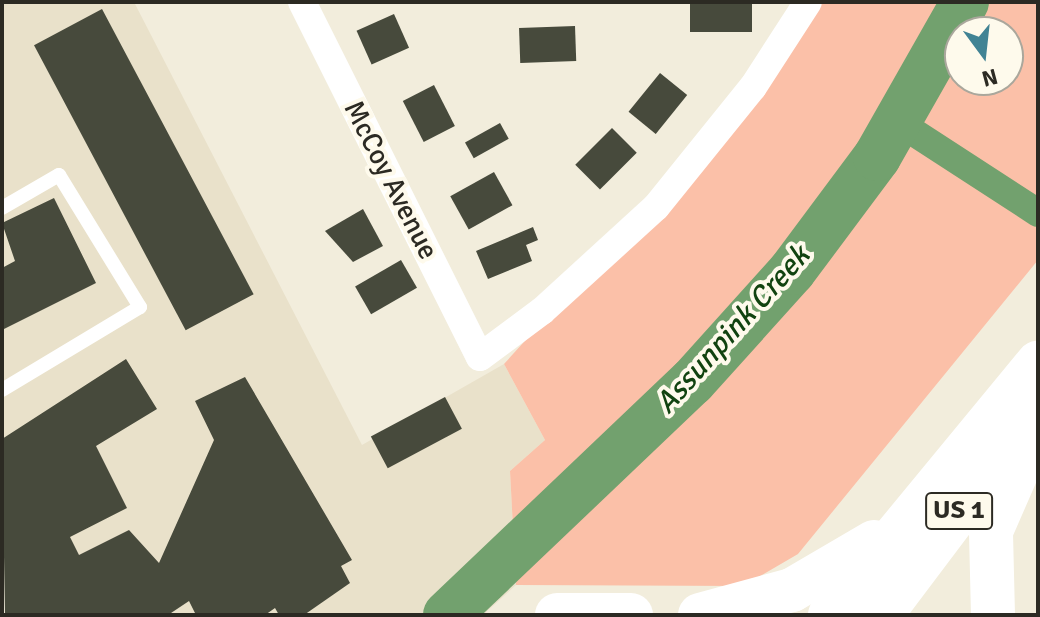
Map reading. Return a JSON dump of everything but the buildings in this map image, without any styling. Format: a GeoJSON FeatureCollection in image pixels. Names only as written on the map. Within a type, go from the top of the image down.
{"type":"FeatureCollection","features":[{"type":"Feature","properties":{"kind":"highway","name":"US 1"},"geometry":{"type":"LineString","coordinates":[[830,615],[1038,363]]}},
{"type":"Feature","properties":{"kind":"highway","name":"US 1"},"geometry":{"type":"LineString","coordinates":[[881,615],[1038,407]]}},
{"type":"Feature","properties":{"kind":"highway"},"geometry":{"type":"LineString","coordinates":[[993,615],[991,531],[1038,427]]}},
{"type":"Feature","properties":{"kind":"highway"},"geometry":{"type":"LineString","coordinates":[[700,615],[792,590],[906,520]]}},
{"type":"Feature","properties":{"kind":"highway"},"geometry":{"type":"LineString","coordinates":[[557,615],[631,615]]}},
{"type":"Feature","properties":{"kind":"street","name":"McCoy Avenue"},"geometry":{"type":"LineString","coordinates":[[302,2],[480,357],[542,311],[656,207],[753,87],[808,2]]}},
{"type":"Feature","properties":{"kind":"lane"},"geometry":{"type":"LineString","coordinates":[[2,208],[59,175],[140,307],[2,390]]}},
{"type":"Feature","properties":{"kind":"shaded area"},"geometry":{"type":"Polygon","coordinates":[[[2,2],[134,2],[362,445],[504,364],[545,440],[510,471],[516,585],[483,615],[50,615],[2,534],[2,2]]]}},
{"type":"Feature","properties":{"kind":"shaded area"},"geometry":{"type":"Polygon","coordinates":[[[812,2],[1038,2],[1038,260],[798,554],[743,586],[516,585],[510,471],[545,440],[504,364],[793,46],[812,2]]]}},
{"type":"Feature","properties":{"kind":"waterway","name":"Assunpink Creek"},"geometry":{"type":"LineString","coordinates":[[447,615],[692,382],[792,271],[877,157],[965,2]]}},
{"type":"Feature","properties":{"kind":"waterway"},"geometry":{"type":"LineString","coordinates":[[898,122],[1038,213]]}}]}
